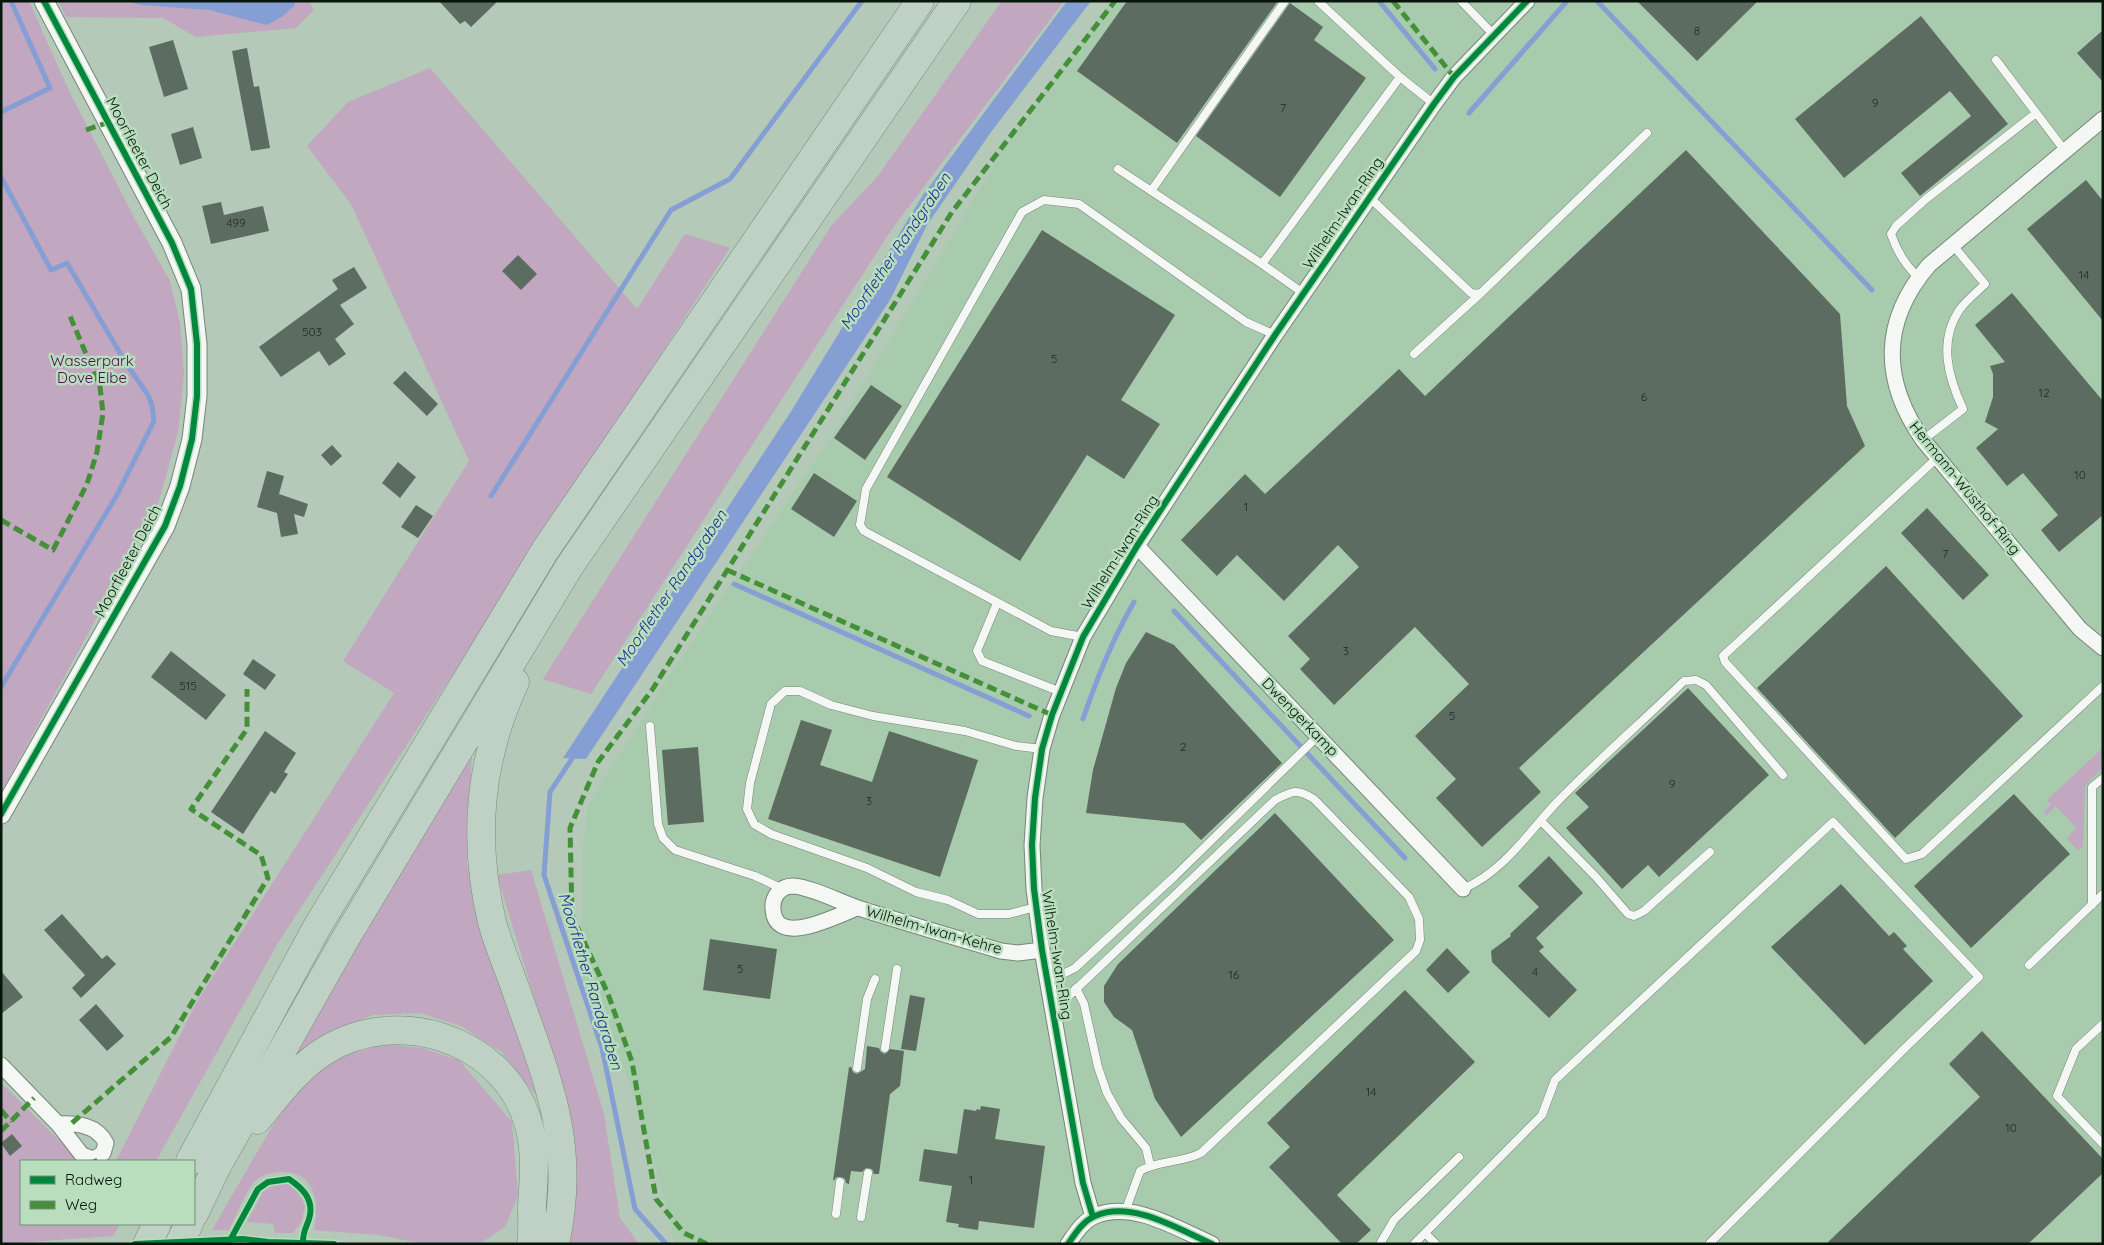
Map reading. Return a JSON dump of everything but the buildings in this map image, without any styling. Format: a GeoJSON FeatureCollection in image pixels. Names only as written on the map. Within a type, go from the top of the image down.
{"type":"FeatureCollection","features":[{"type":"Feature","properties":{"kind":"highway"},"geometry":{"type":"LineString","coordinates":[[191,1160],[322,919],[546,549],[920,1]]}},
{"type":"Feature","properties":{"kind":"highway"},"geometry":{"type":"LineString","coordinates":[[195,1212],[217,1166],[344,941],[569,567],[957,1]]}},
{"type":"Feature","properties":{"kind":"highway"},"geometry":{"type":"LineString","coordinates":[[555,1244],[563,1197],[562,1150],[558,1123],[552,1093],[493,924],[481,863],[480,834],[486,768],[504,707],[569,567]]}},
{"type":"Feature","properties":{"kind":"highway"},"geometry":{"type":"LineString","coordinates":[[217,1166],[289,1082],[315,1058],[342,1042],[380,1030],[409,1030],[441,1036],[469,1049],[492,1066],[511,1088],[526,1116],[533,1145],[535,1180],[531,1244]]}},
{"type":"Feature","properties":{"kind":"highway"},"geometry":{"type":"LineString","coordinates":[[513,1244],[527,1219],[532,1205]]}},
{"type":"Feature","properties":{"kind":"highway"},"geometry":{"type":"LineString","coordinates":[[147,1244],[156,1225]]}},
{"type":"Feature","properties":{"kind":"highway"},"geometry":{"type":"LineString","coordinates":[[179,1244],[188,1225]]}},
{"type":"Feature","properties":{"kind":"street","name":"Moorfleeter Deich"},"geometry":{"type":"LineString","coordinates":[[1,814],[165,526],[180,486],[192,439],[197,396],[197,344],[191,288],[172,243],[44,1]]}},
{"type":"Feature","properties":{"kind":"street","name":"Wilhelm-Iwan-Ring"},"geometry":{"type":"LineString","coordinates":[[1093,1217],[1083,1184],[1047,982],[1036,907],[1032,844],[1035,798],[1042,749],[1052,715],[1083,637],[1137,546],[1275,335],[1369,196],[1454,77],[1526,1]]}},
{"type":"Feature","properties":{"kind":"street","name":"Hermann-Wüsthof-Ring"},"geometry":{"type":"LineString","coordinates":[[2103,119],[1929,265],[1907,295],[1898,317],[1892,357],[1899,398],[1923,440],[2080,629],[2103,648]]}},
{"type":"Feature","properties":{"kind":"street","name":"Dwengerkamp"},"geometry":{"type":"LineString","coordinates":[[1137,546],[1314,741],[1463,888]]}},
{"type":"Feature","properties":{"kind":"street","name":"Wilhelm-Iwan-Kehre"},"geometry":{"type":"LineString","coordinates":[[857,908],[814,925],[798,929],[786,928],[777,922],[773,910],[774,898],[782,889],[794,886],[857,908],[1001,951],[1018,954],[1042,950]]}},
{"type":"Feature","properties":{"kind":"street"},"geometry":{"type":"LineString","coordinates":[[1,1065],[58,1124]]}},
{"type":"Feature","properties":{"kind":"street"},"geometry":{"type":"LineString","coordinates":[[1068,1244],[1078,1230],[1093,1217],[1107,1212],[1125,1212],[1149,1217],[1212,1244]]}},
{"type":"Feature","properties":{"kind":"lane"},"geometry":{"type":"LineString","coordinates":[[1151,191],[1286,1]]}},
{"type":"Feature","properties":{"kind":"lane"},"geometry":{"type":"LineString","coordinates":[[1318,1],[1400,77],[1434,104]]}},
{"type":"Feature","properties":{"kind":"lane"},"geometry":{"type":"LineString","coordinates":[[1461,1],[1494,35]]}},
{"type":"Feature","properties":{"kind":"lane"},"geometry":{"type":"LineString","coordinates":[[1996,60],[2035,114],[2065,151]]}},
{"type":"Feature","properties":{"kind":"lane"},"geometry":{"type":"LineString","coordinates":[[1262,264],[1400,77]]}},
{"type":"Feature","properties":{"kind":"lane"},"geometry":{"type":"LineString","coordinates":[[1919,278],[1904,263],[1894,244],[1891,234],[1896,226],[1926,199],[2035,114]]}},
{"type":"Feature","properties":{"kind":"lane"},"geometry":{"type":"LineString","coordinates":[[1414,354],[1480,294],[1647,133]]}},
{"type":"Feature","properties":{"kind":"lane"},"geometry":{"type":"LineString","coordinates":[[1118,169],[1303,293]]}},
{"type":"Feature","properties":{"kind":"lane"},"geometry":{"type":"LineString","coordinates":[[1369,196],[1471,292],[1480,294]]}},
{"type":"Feature","properties":{"kind":"lane"},"geometry":{"type":"LineString","coordinates":[[1083,637],[1051,631],[864,531],[860,525],[866,489],[1022,212],[1044,200],[1079,204],[1246,322],[1275,335]]}},
{"type":"Feature","properties":{"kind":"lane"},"geometry":{"type":"LineString","coordinates":[[1923,440],[1963,409],[1948,372],[1948,340],[1955,317],[1961,308],[1985,284],[1952,244]]}},
{"type":"Feature","properties":{"kind":"lane"},"geometry":{"type":"LineString","coordinates":[[1937,458],[1723,656],[1725,662],[1906,859],[1922,854],[2103,686]]}},
{"type":"Feature","properties":{"kind":"lane"},"geometry":{"type":"LineString","coordinates":[[998,603],[978,651],[982,661],[1061,692]]}},
{"type":"Feature","properties":{"kind":"lane"},"geometry":{"type":"LineString","coordinates":[[1463,888],[1480,882],[1496,870],[1596,763],[1684,681],[1696,680],[1706,686],[1783,775]]}},
{"type":"Feature","properties":{"kind":"lane"},"geometry":{"type":"LineString","coordinates":[[1036,907],[1009,914],[978,914],[948,900],[916,892],[867,868],[771,834],[754,824],[747,809],[750,783],[771,704],[785,691],[800,691],[831,705],[873,716],[965,731],[1016,746],[1042,749]]}},
{"type":"Feature","properties":{"kind":"lane"},"geometry":{"type":"LineString","coordinates":[[650,726],[658,824],[667,843],[675,850],[755,876],[782,889]]}},
{"type":"Feature","properties":{"kind":"lane"},"geometry":{"type":"LineString","coordinates":[[1047,982],[1075,968],[1175,876],[1314,741]]}},
{"type":"Feature","properties":{"kind":"lane"},"geometry":{"type":"LineString","coordinates":[[2092,905],[2092,787],[2103,778]]}},
{"type":"Feature","properties":{"kind":"lane"},"geometry":{"type":"LineString","coordinates":[[1052,1011],[1275,800],[1291,791],[1304,793],[1314,799],[1409,897],[1419,919],[1420,940],[1416,951],[1201,1153],[1190,1159],[1150,1165],[1140,1171],[1125,1212]]}},
{"type":"Feature","properties":{"kind":"lane"},"geometry":{"type":"LineString","coordinates":[[1541,821],[1628,914],[1634,916],[1644,911],[1710,852]]}},
{"type":"Feature","properties":{"kind":"lane"},"geometry":{"type":"LineString","coordinates":[[1414,1244],[1542,1115],[1554,1080],[1833,822],[1979,977],[1904,1049],[1709,1244]]}},
{"type":"Feature","properties":{"kind":"lane"},"geometry":{"type":"LineString","coordinates":[[2029,964],[2103,894]]}},
{"type":"Feature","properties":{"kind":"lane"},"geometry":{"type":"LineString","coordinates":[[885,1048],[897,969]]}},
{"type":"Feature","properties":{"kind":"lane"},"geometry":{"type":"LineString","coordinates":[[856,1068],[868,999],[874,980]]}},
{"type":"Feature","properties":{"kind":"lane"},"geometry":{"type":"LineString","coordinates":[[1076,988],[1084,1004],[1098,1067],[1108,1093],[1121,1118],[1146,1148],[1150,1165]]}},
{"type":"Feature","properties":{"kind":"lane"},"geometry":{"type":"LineString","coordinates":[[2103,1024],[2076,1049],[2057,1096],[2103,1144]]}},
{"type":"Feature","properties":{"kind":"lane"},"geometry":{"type":"LineString","coordinates":[[1380,1244],[1394,1220],[1459,1157]]}},
{"type":"Feature","properties":{"kind":"lane"},"geometry":{"type":"LineString","coordinates":[[861,1217],[868,1173]]}},
{"type":"Feature","properties":{"kind":"lane"},"geometry":{"type":"LineString","coordinates":[[836,1214],[840,1182]]}},
{"type":"Feature","properties":{"kind":"lane"},"geometry":{"type":"LineString","coordinates":[[1425,1233],[1436,1244]]}},
{"type":"Feature","properties":{"kind":"shaded area"},"geometry":{"type":"Polygon","coordinates":[[[1111,1],[2103,1],[2103,1244],[675,1244],[661,1184],[623,1063],[582,981],[583,847],[588,805],[672,672],[841,422],[1005,147],[1111,1]]]}},
{"type":"Feature","properties":{"kind":"green space","name":"Wasserpark Dove Elbe"},"geometry":{"type":"Polygon","coordinates":[[[1,1],[29,1],[70,93],[135,219],[170,281],[180,323],[184,374],[178,432],[157,508],[1,792],[1,1]]]}},
{"type":"Feature","properties":{"kind":"green space"},"geometry":{"type":"Polygon","coordinates":[[[58,1],[133,3],[189,8],[222,12],[266,25],[295,5],[295,1],[309,1],[314,10],[296,28],[196,37],[163,18],[66,17],[58,1]]]}},
{"type":"Feature","properties":{"kind":"green space"},"geometry":{"type":"Polygon","coordinates":[[[1002,1],[1064,1],[892,229],[591,694],[543,679],[831,226],[877,177],[1002,1]]]}},
{"type":"Feature","properties":{"kind":"green space"},"geometry":{"type":"Polygon","coordinates":[[[430,68],[637,309],[685,234],[730,248],[278,943],[157,1160],[117,1160],[198,1000],[394,693],[343,661],[469,461],[351,204],[307,146],[348,102],[430,68]]]}},
{"type":"Feature","properties":{"kind":"green space"},"geometry":{"type":"Polygon","coordinates":[[[2103,748],[2103,767],[2085,786],[2083,846],[2078,850],[2067,839],[2076,827],[2056,806],[2047,815],[2043,812],[2051,805],[2047,800],[2103,748]]]}},
{"type":"Feature","properties":{"kind":"green space"},"geometry":{"type":"Polygon","coordinates":[[[472,751],[467,865],[538,1098],[502,1052],[461,1026],[420,1013],[373,1015],[331,1032],[292,1057],[472,751]]]}},
{"type":"Feature","properties":{"kind":"green space"},"geometry":{"type":"Polygon","coordinates":[[[531,870],[604,1114],[620,1218],[639,1244],[568,1244],[564,1095],[497,875],[531,870]]]}},
{"type":"Feature","properties":{"kind":"green space"},"geometry":{"type":"Polygon","coordinates":[[[384,1044],[422,1048],[459,1060],[512,1122],[518,1196],[505,1227],[479,1244],[425,1244],[378,1235],[314,1230],[316,1209],[312,1190],[300,1176],[279,1172],[266,1175],[254,1182],[229,1230],[212,1230],[291,1094],[339,1057],[384,1044]]]}},
{"type":"Feature","properties":{"kind":"green space"},"geometry":{"type":"Polygon","coordinates":[[[1,1083],[79,1160],[20,1160],[20,1225],[119,1225],[113,1236],[1,1244],[1,1083]]]}},
{"type":"Feature","properties":{"kind":"green space"},"geometry":{"type":"Polygon","coordinates":[[[275,1184],[288,1184],[298,1192],[305,1206],[301,1223],[293,1233],[275,1233],[273,1224],[247,1222],[263,1192],[275,1184]]]}},
{"type":"Feature","properties":{"kind":"water"},"geometry":{"type":"Polygon","coordinates":[[[125,1],[295,1],[295,5],[283,16],[267,25],[209,10],[141,5],[125,1]]]}},
{"type":"Feature","properties":{"kind":"water"},"geometry":{"type":"Polygon","coordinates":[[[1067,1],[1091,1],[991,132],[927,225],[890,300],[586,759],[563,758],[792,410],[923,195],[1067,1]]]}},
{"type":"Feature","properties":{"kind":"waterway"},"geometry":{"type":"LineString","coordinates":[[1,112],[50,88],[11,1]]}},
{"type":"Feature","properties":{"kind":"waterway"},"geometry":{"type":"LineString","coordinates":[[491,496],[671,210],[730,179],[862,1]]}},
{"type":"Feature","properties":{"kind":"waterway"},"geometry":{"type":"LineString","coordinates":[[1379,1],[1435,69]]}},
{"type":"Feature","properties":{"kind":"waterway"},"geometry":{"type":"LineString","coordinates":[[1469,113],[1567,1]]}},
{"type":"Feature","properties":{"kind":"waterway"},"geometry":{"type":"LineString","coordinates":[[1597,1],[1872,290]]}},
{"type":"Feature","properties":{"kind":"waterway"},"geometry":{"type":"LineString","coordinates":[[1,177],[51,270],[67,263],[127,365],[148,395],[152,405],[154,421],[117,495],[1,687]]}},
{"type":"Feature","properties":{"kind":"waterway"},"geometry":{"type":"LineString","coordinates":[[734,584],[1029,716]]}},
{"type":"Feature","properties":{"kind":"waterway"},"geometry":{"type":"LineString","coordinates":[[1083,719],[1106,659],[1134,602]]}},
{"type":"Feature","properties":{"kind":"waterway"},"geometry":{"type":"LineString","coordinates":[[1174,611],[1405,858]]}},
{"type":"Feature","properties":{"kind":"waterway","name":"Moorflether Randgraben"},"geometry":{"type":"LineString","coordinates":[[575,754],[550,792],[544,875],[602,1048],[635,1209],[666,1244]]}},
{"type":"Feature","properties":{"kind":"marked path"},"geometry":{"type":"LineString","coordinates":[[707,1244],[684,1233],[656,1199],[632,1062],[608,994],[572,915],[570,828],[598,762],[652,690],[952,212],[1115,1]]}},
{"type":"Feature","properties":{"kind":"marked path"},"geometry":{"type":"LineString","coordinates":[[1393,1],[1454,77]]}},
{"type":"Feature","properties":{"kind":"marked path"},"geometry":{"type":"LineString","coordinates":[[86,130],[109,122]]}},
{"type":"Feature","properties":{"kind":"marked path"},"geometry":{"type":"LineString","coordinates":[[1,520],[53,550],[87,484],[97,452],[103,413],[100,387],[70,316]]}},
{"type":"Feature","properties":{"kind":"marked path"},"geometry":{"type":"LineString","coordinates":[[727,570],[1052,715]]}},
{"type":"Feature","properties":{"kind":"marked path"},"geometry":{"type":"LineString","coordinates":[[72,1123],[171,1037],[268,878],[261,855],[191,809],[247,729],[247,689]]}},
{"type":"Feature","properties":{"kind":"marked path"},"geometry":{"type":"LineString","coordinates":[[1,1131],[34,1098]]}},
{"type":"Feature","properties":{"kind":"marked path"},"geometry":{"type":"LineString","coordinates":[[1,1110],[11,1122]]}},
{"type":"Feature","properties":{"kind":"cycle path"},"geometry":{"type":"LineString","coordinates":[[1,814],[165,526],[180,486],[192,439],[197,396],[197,344],[191,289],[172,243],[44,1]]}},
{"type":"Feature","properties":{"kind":"cycle path"},"geometry":{"type":"LineString","coordinates":[[1093,1217],[1083,1183],[1042,950],[1034,889],[1032,845],[1035,798],[1042,749],[1052,715],[1083,637],[1137,546],[1275,335],[1454,77],[1527,1]]}},
{"type":"Feature","properties":{"kind":"cycle path"},"geometry":{"type":"LineString","coordinates":[[228,1244],[258,1189],[268,1182],[289,1179],[306,1194],[310,1203],[310,1215],[303,1242]]}},
{"type":"Feature","properties":{"kind":"cycle path"},"geometry":{"type":"LineString","coordinates":[[1068,1244],[1087,1221],[1095,1216],[1109,1212],[1124,1212],[1155,1218],[1212,1244]]}},
{"type":"Feature","properties":{"kind":"cycle path"},"geometry":{"type":"LineString","coordinates":[[135,1244],[243,1239],[268,1242],[334,1244]]}}]}
